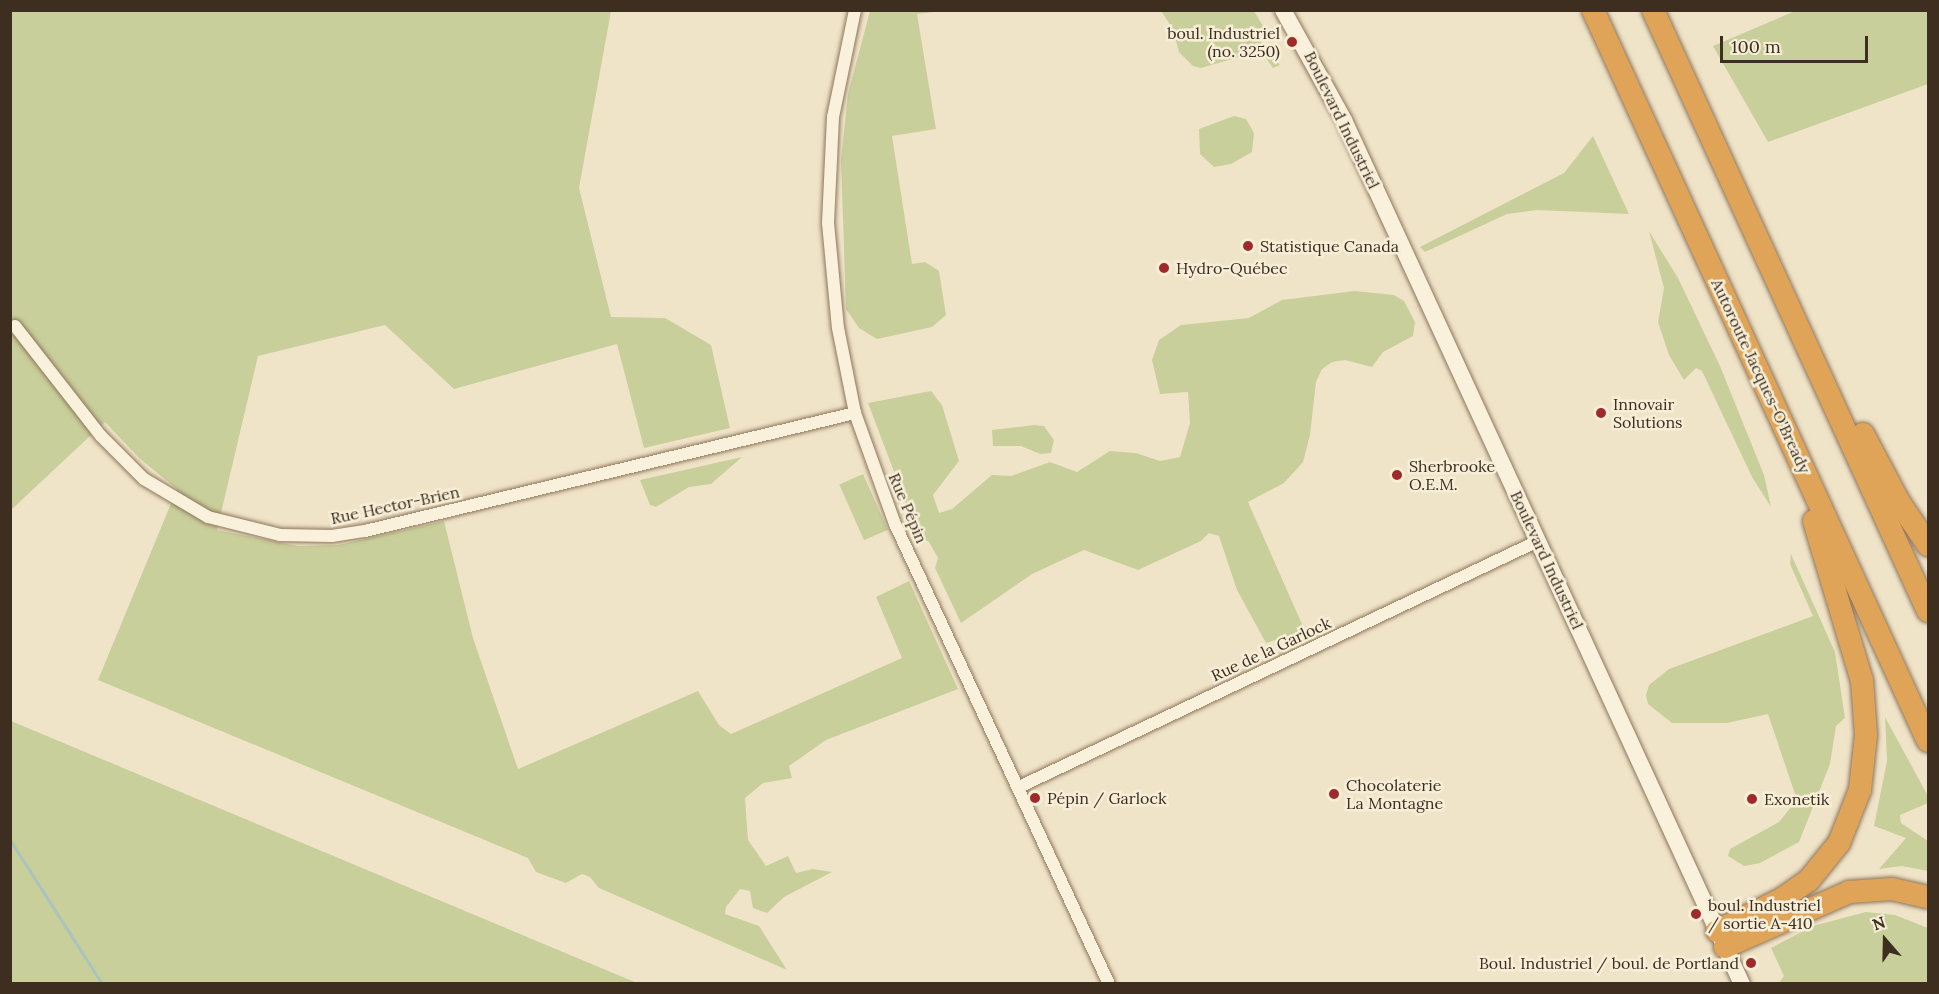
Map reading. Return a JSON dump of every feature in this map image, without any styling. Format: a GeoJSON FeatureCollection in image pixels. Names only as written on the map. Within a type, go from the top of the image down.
{"type":"FeatureCollection","features":[{"type":"Feature","properties":{"kind":"highway","name":"Autoroute Jacques-O'Bready"},"geometry":{"type":"LineString","coordinates":[[1593,10],[1929,741]]}},
{"type":"Feature","properties":{"kind":"highway"},"geometry":{"type":"LineString","coordinates":[[1653,10],[1929,611]]}},
{"type":"Feature","properties":{"kind":"highway"},"geometry":{"type":"LineString","coordinates":[[1757,237],[1899,502],[1929,545]]}},
{"type":"Feature","properties":{"kind":"highway"},"geometry":{"type":"LineString","coordinates":[[1721,939],[1787,896],[1823,865],[1851,819],[1865,760],[1866,713],[1858,662],[1774,406]]}},
{"type":"Feature","properties":{"kind":"highway"},"geometry":{"type":"LineString","coordinates":[[1721,939],[1849,892],[1886,889],[1929,897]]}},
{"type":"Feature","properties":{"kind":"street","name":"Rue Pépin"},"geometry":{"type":"LineString","coordinates":[[855,10],[833,117],[828,223],[838,328],[855,413],[895,524],[1019,787],[1108,984]]}},
{"type":"Feature","properties":{"kind":"street","name":"Boulevard Industriel"},"geometry":{"type":"LineString","coordinates":[[1283,10],[1335,102],[1742,984]]}},
{"type":"Feature","properties":{"kind":"street","name":"Rue Hector-Brien"},"geometry":{"type":"LineString","coordinates":[[15,326],[101,436],[144,479],[208,516],[280,535],[324,537],[365,531],[855,413]]}},
{"type":"Feature","properties":{"kind":"street","name":"Rue de la Garlock"},"geometry":{"type":"LineString","coordinates":[[1019,787],[1538,542]]}},
{"type":"Feature","properties":{"kind":"green space"},"geometry":{"type":"Polygon","coordinates":[[[11,11],[611,11],[579,188],[611,317],[665,318],[711,345],[730,428],[644,448],[617,344],[454,389],[385,325],[258,356],[217,530],[298,546],[338,545],[444,521],[473,638],[518,769],[698,691],[719,725],[731,734],[902,658],[876,597],[909,581],[958,689],[826,740],[789,766],[792,778],[763,783],[745,798],[748,840],[766,866],[788,856],[796,873],[813,869],[832,872],[784,897],[767,913],[753,908],[750,891],[740,889],[726,907],[725,914],[759,926],[787,970],[599,888],[590,877],[582,874],[566,883],[536,872],[528,858],[98,680],[177,489],[139,458],[105,422],[11,510],[11,11]]]}},
{"type":"Feature","properties":{"kind":"green space"},"geometry":{"type":"Polygon","coordinates":[[[870,11],[942,11],[917,14],[936,129],[892,136],[912,264],[925,262],[939,271],[946,315],[932,327],[877,339],[859,328],[846,309],[841,160],[848,94],[870,11]]]}},
{"type":"Feature","properties":{"kind":"green space"},"geometry":{"type":"Polygon","coordinates":[[[1161,11],[1254,11],[1263,26],[1262,42],[1280,65],[1273,68],[1263,54],[1253,53],[1201,68],[1193,66],[1179,52],[1173,29],[1161,11]]]}},
{"type":"Feature","properties":{"kind":"green space"},"geometry":{"type":"Polygon","coordinates":[[[1795,11],[1928,11],[1928,84],[1768,142],[1713,46],[1795,11]]]}},
{"type":"Feature","properties":{"kind":"green space"},"geometry":{"type":"Polygon","coordinates":[[[1234,116],[1246,119],[1254,133],[1252,152],[1231,164],[1214,167],[1200,154],[1199,129],[1234,116]]]}},
{"type":"Feature","properties":{"kind":"green space"},"geometry":{"type":"Polygon","coordinates":[[[1593,136],[1629,214],[1537,210],[1507,214],[1425,252],[1420,247],[1564,173],[1593,136]]]}},
{"type":"Feature","properties":{"kind":"green space"},"geometry":{"type":"Polygon","coordinates":[[[1649,231],[1678,278],[1720,366],[1764,475],[1771,507],[1752,477],[1702,371],[1696,368],[1684,380],[1669,355],[1658,322],[1664,288],[1649,231]]]}},
{"type":"Feature","properties":{"kind":"green space"},"geometry":{"type":"Polygon","coordinates":[[[1355,291],[1394,295],[1404,301],[1415,322],[1413,336],[1383,352],[1372,367],[1345,360],[1332,362],[1322,369],[1316,382],[1310,435],[1303,462],[1284,483],[1248,502],[1305,631],[1266,643],[1237,590],[1219,536],[1209,533],[1201,541],[1138,570],[1084,550],[1032,574],[961,623],[935,568],[938,558],[929,542],[918,535],[868,403],[931,391],[942,405],[959,461],[933,495],[939,513],[952,509],[992,475],[1011,476],[1050,462],[1077,472],[1110,451],[1136,453],[1160,461],[1180,457],[1190,423],[1188,392],[1160,394],[1152,360],[1159,340],[1181,325],[1249,318],[1282,300],[1355,291]]]}},
{"type":"Feature","properties":{"kind":"green space"},"geometry":{"type":"Polygon","coordinates":[[[1044,426],[1054,440],[1051,453],[1040,454],[1021,446],[993,446],[992,430],[1044,426]]]}},
{"type":"Feature","properties":{"kind":"green space"},"geometry":{"type":"Polygon","coordinates":[[[742,457],[711,484],[689,487],[656,507],[650,505],[640,480],[742,457]]]}},
{"type":"Feature","properties":{"kind":"green space"},"geometry":{"type":"Polygon","coordinates":[[[863,474],[888,530],[864,540],[839,485],[863,474]]]}},
{"type":"Feature","properties":{"kind":"green space"},"geometry":{"type":"Polygon","coordinates":[[[1791,554],[1835,652],[1845,718],[1836,726],[1830,764],[1799,842],[1760,863],[1744,866],[1728,856],[1730,849],[1779,822],[1797,800],[1768,714],[1727,723],[1672,723],[1648,704],[1646,695],[1649,685],[1669,669],[1813,616],[1790,564],[1791,554]]]}},
{"type":"Feature","properties":{"kind":"green space"},"geometry":{"type":"Polygon","coordinates":[[[1885,717],[1928,796],[1928,803],[1900,815],[1901,823],[1928,841],[1928,871],[1902,866],[1879,869],[1906,838],[1874,826],[1887,761],[1885,717]]]}},
{"type":"Feature","properties":{"kind":"green space"},"geometry":{"type":"Polygon","coordinates":[[[11,721],[637,983],[11,983],[11,721]]]}},
{"type":"Feature","properties":{"kind":"green space"},"geometry":{"type":"Polygon","coordinates":[[[1866,912],[1895,915],[1928,928],[1928,983],[1779,983],[1784,976],[1771,948],[1813,926],[1866,912]]]}},
{"type":"Feature","properties":{"kind":"waterway"},"geometry":{"type":"LineString","coordinates":[[10,840],[102,984]]}},
{"type":"Feature","properties":{"kind":"place","name":"boul. Industriel (no. 3250)"},"geometry":{"type":"Point","coordinates":[1292,42]}},
{"type":"Feature","properties":{"kind":"place","name":"Statistique Canada"},"geometry":{"type":"Point","coordinates":[1248,246]}},
{"type":"Feature","properties":{"kind":"place","name":"Hydro-Québec"},"geometry":{"type":"Point","coordinates":[1164,268]}},
{"type":"Feature","properties":{"kind":"place","name":"Innovair Solutions"},"geometry":{"type":"Point","coordinates":[1601,413]}},
{"type":"Feature","properties":{"kind":"place","name":"Sherbrooke O.E.M."},"geometry":{"type":"Point","coordinates":[1397,475]}},
{"type":"Feature","properties":{"kind":"place","name":"Chocolaterie La Montagne"},"geometry":{"type":"Point","coordinates":[1334,794]}},
{"type":"Feature","properties":{"kind":"place","name":"Pépin / Garlock"},"geometry":{"type":"Point","coordinates":[1035,798]}},
{"type":"Feature","properties":{"kind":"place","name":"Exonetik"},"geometry":{"type":"Point","coordinates":[1752,799]}},
{"type":"Feature","properties":{"kind":"place","name":"boul. Industriel / sortie A-410"},"geometry":{"type":"Point","coordinates":[1696,914]}},
{"type":"Feature","properties":{"kind":"place","name":"Boul. Industriel / boul. de Portland"},"geometry":{"type":"Point","coordinates":[1751,963]}}]}
